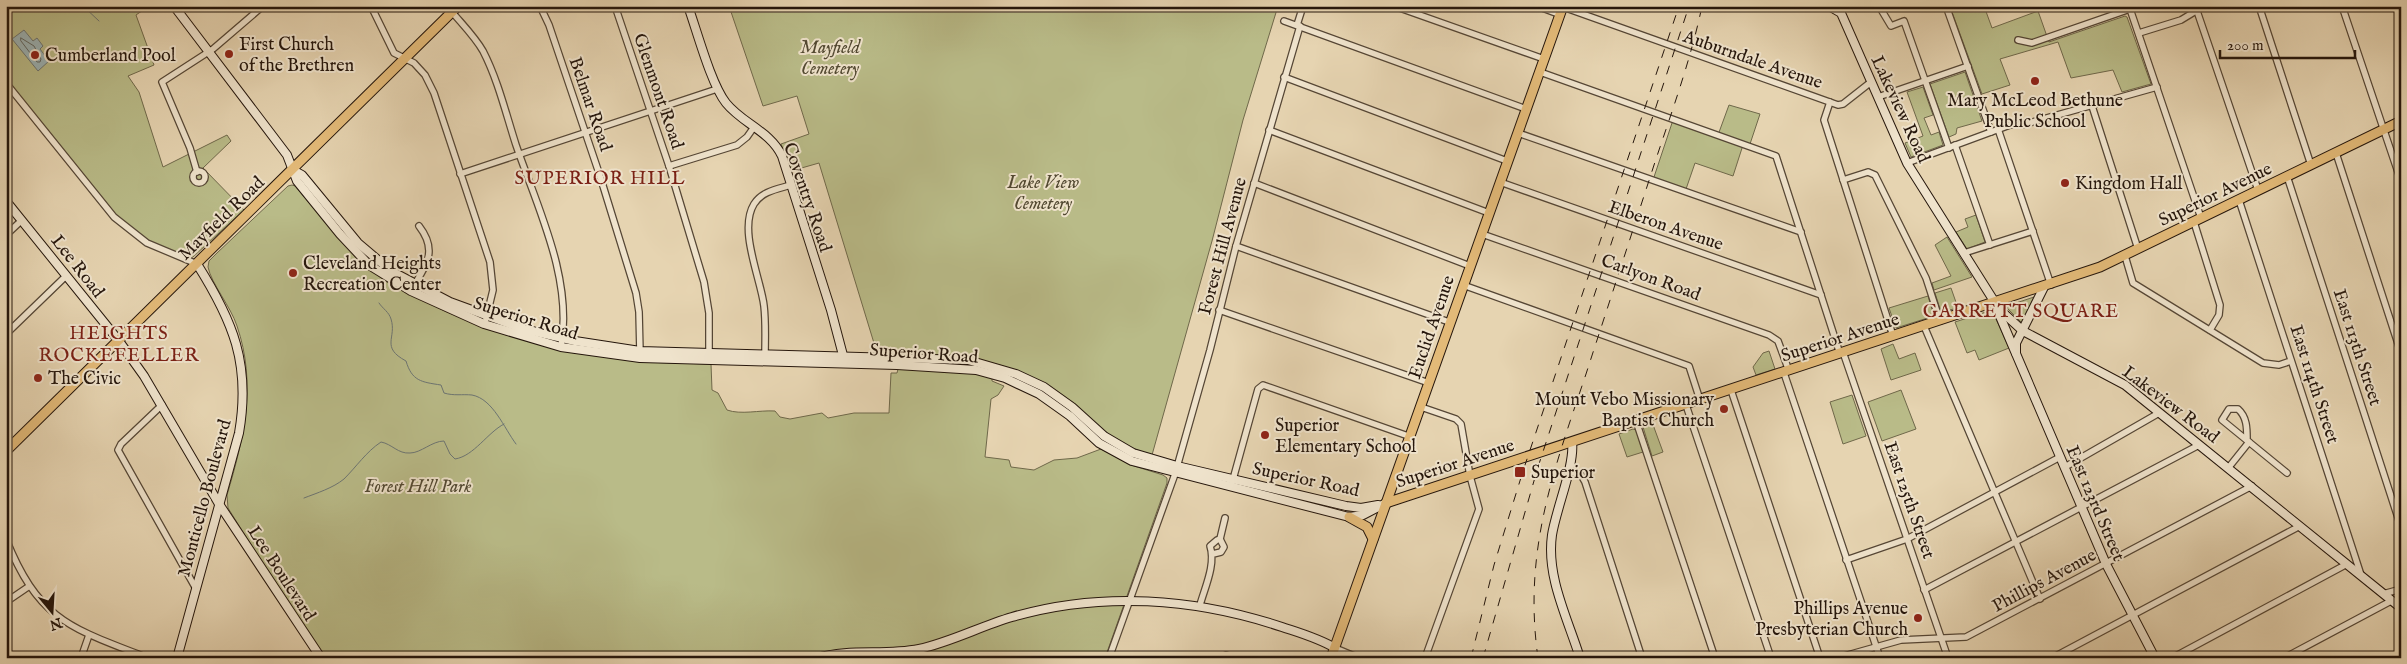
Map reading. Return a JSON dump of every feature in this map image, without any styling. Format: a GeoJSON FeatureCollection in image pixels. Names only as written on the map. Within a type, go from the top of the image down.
{"type":"FeatureCollection","features":[{"type":"Feature","properties":{"kind":"main road","name":"Mayfield Road"},"geometry":{"type":"LineString","coordinates":[[6,451],[455,9]]}},
{"type":"Feature","properties":{"kind":"main road","name":"Euclid Avenue"},"geometry":{"type":"LineString","coordinates":[[1331,658],[1562,9]]}},
{"type":"Feature","properties":{"kind":"main road","name":"Superior Avenue"},"geometry":{"type":"LineString","coordinates":[[1386,503],[2048,286],[2100,267],[2401,121]]}},
{"type":"Feature","properties":{"kind":"main road"},"geometry":{"type":"LineString","coordinates":[[1349,517],[1367,527],[1373,539]]}},
{"type":"Feature","properties":{"kind":"street","name":"Superior Road"},"geometry":{"type":"LineString","coordinates":[[174,6],[287,155],[297,181],[318,202],[343,232],[368,253],[380,268],[413,288],[486,320],[562,343],[640,354],[844,360],[968,360],[1016,374],[1044,387],[1073,413],[1123,449],[1176,470],[1354,508],[1386,503]]}},
{"type":"Feature","properties":{"kind":"street"},"geometry":{"type":"LineString","coordinates":[[197,172],[190,148],[162,82],[210,51],[263,6]]}},
{"type":"Feature","properties":{"kind":"street"},"geometry":{"type":"LineString","coordinates":[[371,6],[394,54],[406,58],[421,70],[432,87],[492,270],[493,290],[486,320]]}},
{"type":"Feature","properties":{"kind":"street","name":"Belmar Road"},"geometry":{"type":"LineString","coordinates":[[540,6],[549,26],[636,293],[639,312],[640,354]]}},
{"type":"Feature","properties":{"kind":"street","name":"Glenmont Road"},"geometry":{"type":"LineString","coordinates":[[615,6],[669,166],[704,282],[709,313],[709,357]]}},
{"type":"Feature","properties":{"kind":"street","name":"Coventry Road"},"geometry":{"type":"LineString","coordinates":[[688,6],[717,88],[731,109],[775,143],[782,156],[844,360]]}},
{"type":"Feature","properties":{"kind":"street","name":"Forest Hill Avenue"},"geometry":{"type":"LineString","coordinates":[[1109,658],[1176,470],[1303,6]]}},
{"type":"Feature","properties":{"kind":"street"},"geometry":{"type":"LineString","coordinates":[[1394,6],[1544,59]]}},
{"type":"Feature","properties":{"kind":"street","name":"Auburndale Avenue"},"geometry":{"type":"LineString","coordinates":[[1537,6],[1562,9],[1830,102],[1843,104],[1871,82]]}},
{"type":"Feature","properties":{"kind":"street","name":"Lakeview Road"},"geometry":{"type":"LineString","coordinates":[[1829,6],[1841,13],[1907,163],[1994,303],[2023,331],[2125,385],[2401,608]]}},
{"type":"Feature","properties":{"kind":"street"},"geometry":{"type":"LineString","coordinates":[[1879,6],[1891,26],[1904,21],[1925,80],[1990,244]]}},
{"type":"Feature","properties":{"kind":"street"},"geometry":{"type":"LineString","coordinates":[[2139,33],[2181,20],[2204,6]]}},
{"type":"Feature","properties":{"kind":"street"},"geometry":{"type":"LineString","coordinates":[[2259,6],[2311,164]]}},
{"type":"Feature","properties":{"kind":"street"},"geometry":{"type":"LineString","coordinates":[[2342,6],[2401,182]]}},
{"type":"Feature","properties":{"kind":"street"},"geometry":{"type":"LineString","coordinates":[[2399,6],[2401,12]]}},
{"type":"Feature","properties":{"kind":"street"},"geometry":{"type":"LineString","coordinates":[[1948,7],[1990,132]]}},
{"type":"Feature","properties":{"kind":"street"},"geometry":{"type":"LineString","coordinates":[[2018,40],[2032,43],[2130,8],[2157,87],[2198,220],[2220,305],[2219,316],[2210,330]]}},
{"type":"Feature","properties":{"kind":"street"},"geometry":{"type":"LineString","coordinates":[[455,9],[487,60],[560,274],[564,306],[562,343]]}},
{"type":"Feature","properties":{"kind":"street"},"geometry":{"type":"LineString","coordinates":[[2197,11],[2258,190]]}},
{"type":"Feature","properties":{"kind":"street"},"geometry":{"type":"LineString","coordinates":[[1284,21],[1526,109]]}},
{"type":"Feature","properties":{"kind":"street"},"geometry":{"type":"LineString","coordinates":[[1878,97],[1968,66]]}},
{"type":"Feature","properties":{"kind":"street","name":"East 125th Street"},"geometry":{"type":"LineString","coordinates":[[1540,72],[1776,156],[1821,295],[1948,658]]}},
{"type":"Feature","properties":{"kind":"street"},"geometry":{"type":"LineString","coordinates":[[1284,77],[1507,162]]}},
{"type":"Feature","properties":{"kind":"street"},"geometry":{"type":"LineString","coordinates":[[6,83],[114,217],[147,243],[197,264]]}},
{"type":"Feature","properties":{"kind":"street"},"geometry":{"type":"LineString","coordinates":[[1907,163],[1998,129],[2092,106],[2157,87]]}},
{"type":"Feature","properties":{"kind":"street"},"geometry":{"type":"LineString","coordinates":[[460,174],[717,88]]}},
{"type":"Feature","properties":{"kind":"street"},"geometry":{"type":"LineString","coordinates":[[1830,102],[1824,120],[1893,336]]}},
{"type":"Feature","properties":{"kind":"street"},"geometry":{"type":"LineString","coordinates":[[2092,106],[2138,249]]}},
{"type":"Feature","properties":{"kind":"street"},"geometry":{"type":"LineString","coordinates":[[669,166],[737,145],[747,137],[754,127]]}},
{"type":"Feature","properties":{"kind":"street"},"geometry":{"type":"LineString","coordinates":[[1998,129],[2033,231],[2048,286],[2016,346],[2017,357]]}},
{"type":"Feature","properties":{"kind":"street"},"geometry":{"type":"LineString","coordinates":[[1269,130],[1489,213]]}},
{"type":"Feature","properties":{"kind":"street"},"geometry":{"type":"LineString","coordinates":[[1518,133],[1801,232]]}},
{"type":"Feature","properties":{"kind":"street"},"geometry":{"type":"LineString","coordinates":[[2336,152],[2401,354]]}},
{"type":"Feature","properties":{"kind":"street"},"geometry":{"type":"LineString","coordinates":[[1843,180],[1868,172],[1875,175],[1926,278],[1940,321]]}},
{"type":"Feature","properties":{"kind":"street","name":"East 113th Street"},"geometry":{"type":"LineString","coordinates":[[2287,176],[2401,527]]}},
{"type":"Feature","properties":{"kind":"street","name":"Elberon Avenue"},"geometry":{"type":"LineString","coordinates":[[1500,182],[1821,295]]}},
{"type":"Feature","properties":{"kind":"street"},"geometry":{"type":"LineString","coordinates":[[1254,183],[1470,266]]}},
{"type":"Feature","properties":{"kind":"street"},"geometry":{"type":"LineString","coordinates":[[765,358],[764,307],[751,250],[751,213],[753,205],[762,196],[791,186]]}},
{"type":"Feature","properties":{"kind":"street","name":"East 114th Street"},"geometry":{"type":"LineString","coordinates":[[2239,200],[2362,578]]}},
{"type":"Feature","properties":{"kind":"street","name":"Lee Road"},"geometry":{"type":"LineString","coordinates":[[6,201],[119,341],[162,405],[219,504]]}},
{"type":"Feature","properties":{"kind":"street"},"geometry":{"type":"LineString","coordinates":[[6,235],[22,220]]}},
{"type":"Feature","properties":{"kind":"street"},"geometry":{"type":"LineString","coordinates":[[413,288],[430,252],[428,237],[420,226]]}},
{"type":"Feature","properties":{"kind":"street"},"geometry":{"type":"LineString","coordinates":[[1964,253],[2033,231]]}},
{"type":"Feature","properties":{"kind":"street","name":"Carlyon Road"},"geometry":{"type":"LineString","coordinates":[[1482,234],[1769,335],[1778,341],[1846,560],[1880,658]]}},
{"type":"Feature","properties":{"kind":"street"},"geometry":{"type":"LineString","coordinates":[[1236,246],[1450,322]]}},
{"type":"Feature","properties":{"kind":"street"},"geometry":{"type":"LineString","coordinates":[[2125,256],[2133,282],[2263,363],[2279,366],[2291,362]]}},
{"type":"Feature","properties":{"kind":"street","name":"Monticello Boulevard"},"geometry":{"type":"LineString","coordinates":[[177,658],[240,425],[242,371],[237,342],[229,320],[197,264]]}},
{"type":"Feature","properties":{"kind":"street"},"geometry":{"type":"LineString","coordinates":[[6,334],[66,276]]}},
{"type":"Feature","properties":{"kind":"street"},"geometry":{"type":"LineString","coordinates":[[1463,285],[1689,366],[1700,400]]}},
{"type":"Feature","properties":{"kind":"street","name":"East 123rd Street"},"geometry":{"type":"LineString","coordinates":[[1994,303],[2106,564],[2155,658]]}},
{"type":"Feature","properties":{"kind":"street"},"geometry":{"type":"LineString","coordinates":[[1219,310],[1428,383]]}},
{"type":"Feature","properties":{"kind":"street"},"geometry":{"type":"LineString","coordinates":[[1924,326],[2040,598]]}},
{"type":"Feature","properties":{"kind":"street","name":"Superior Road"},"geometry":{"type":"LineString","coordinates":[[844,360],[976,370],[1006,378],[1073,413]]}},
{"type":"Feature","properties":{"kind":"street"},"geometry":{"type":"LineString","coordinates":[[1232,482],[1258,389],[1263,385],[1411,437]]}},
{"type":"Feature","properties":{"kind":"street"},"geometry":{"type":"LineString","coordinates":[[1039,394],[1044,387]]}},
{"type":"Feature","properties":{"kind":"street"},"geometry":{"type":"LineString","coordinates":[[1730,390],[1820,658]]}},
{"type":"Feature","properties":{"kind":"street"},"geometry":{"type":"LineString","coordinates":[[162,405],[121,444],[118,450],[196,587]]}},
{"type":"Feature","properties":{"kind":"street"},"geometry":{"type":"LineString","coordinates":[[1686,405],[1771,658]]}},
{"type":"Feature","properties":{"kind":"street"},"geometry":{"type":"LineString","coordinates":[[1421,407],[1462,424],[1470,476],[1479,509],[1425,658]]}},
{"type":"Feature","properties":{"kind":"street"},"geometry":{"type":"LineString","coordinates":[[2230,468],[2249,442],[2247,427],[2242,413],[2238,409],[2229,409],[2222,420],[2249,442],[2287,473]]}},
{"type":"Feature","properties":{"kind":"street"},"geometry":{"type":"LineString","coordinates":[[2064,467],[2159,413]]}},
{"type":"Feature","properties":{"kind":"street"},"geometry":{"type":"LineString","coordinates":[[1636,421],[1715,658]]}},
{"type":"Feature","properties":{"kind":"street"},"geometry":{"type":"LineString","coordinates":[[1572,442],[1572,457],[1552,533],[1551,559],[1580,658]]}},
{"type":"Feature","properties":{"kind":"street"},"geometry":{"type":"LineString","coordinates":[[1924,590],[2199,445]]}},
{"type":"Feature","properties":{"kind":"street"},"geometry":{"type":"LineString","coordinates":[[1846,560],[1907,540],[2060,457]]}},
{"type":"Feature","properties":{"kind":"street"},"geometry":{"type":"LineString","coordinates":[[1568,471],[1583,477],[1642,658]]}},
{"type":"Feature","properties":{"kind":"street","name":"Superior Road"},"geometry":{"type":"LineString","coordinates":[[1232,482],[1349,517],[1362,515],[1386,503]]}},
{"type":"Feature","properties":{"kind":"street","name":"Phillips Avenue"},"geometry":{"type":"LineString","coordinates":[[1837,658],[1901,640],[1966,637],[2252,486]]}},
{"type":"Feature","properties":{"kind":"street","name":"Lee Boulevard"},"geometry":{"type":"LineString","coordinates":[[219,504],[320,658]]}},
{"type":"Feature","properties":{"kind":"street"},"geometry":{"type":"LineString","coordinates":[[1200,605],[1213,554],[1210,546],[1220,539],[1225,518]]}},
{"type":"Feature","properties":{"kind":"street"},"geometry":{"type":"LineString","coordinates":[[2052,658],[2300,526]]}},
{"type":"Feature","properties":{"kind":"street"},"geometry":{"type":"LineString","coordinates":[[6,539],[28,586],[53,613],[89,635],[148,658]]}},
{"type":"Feature","properties":{"kind":"street"},"geometry":{"type":"LineString","coordinates":[[2172,658],[2347,564]]}},
{"type":"Feature","properties":{"kind":"street"},"geometry":{"type":"LineString","coordinates":[[6,602],[28,586]]}},
{"type":"Feature","properties":{"kind":"street"},"geometry":{"type":"LineString","coordinates":[[2383,594],[2401,589]]}},
{"type":"Feature","properties":{"kind":"street"},"geometry":{"type":"LineString","coordinates":[[817,658],[839,653],[904,652],[924,648],[982,626],[1037,611],[1073,604],[1130,600],[1200,605],[1270,622],[1321,640],[1334,648],[1359,658]]}},
{"type":"Feature","properties":{"kind":"street"},"geometry":{"type":"LineString","coordinates":[[2284,658],[2391,601]]}},
{"type":"Feature","properties":{"kind":"street"},"geometry":{"type":"LineString","coordinates":[[81,658],[89,635]]}},
{"type":"Feature","properties":{"kind":"street"},"geometry":{"type":"LineString","coordinates":[[2392,658],[2401,655]]}},
{"type":"Feature","properties":{"kind":"street"},"geometry":{"type":"LineString","coordinates":[[1226,656],[1235,658]]}},
{"type":"Feature","properties":{"kind":"green space"},"geometry":{"type":"Polygon","coordinates":[[[6,6],[149,6],[136,15],[154,65],[128,76],[139,92],[163,167],[227,135],[231,141],[203,168],[244,210],[193,257],[189,258],[143,238],[117,217],[6,79],[6,6]]]}},
{"type":"Feature","properties":{"kind":"green space","name":"Lake View Cemetery"},"geometry":{"type":"Polygon","coordinates":[[[729,6],[1278,6],[1243,120],[1212,241],[1152,455],[1137,450],[1112,437],[1060,394],[1039,381],[1017,371],[995,364],[949,356],[877,353],[819,163],[791,171],[781,144],[809,134],[797,96],[763,106],[729,6]]]}},
{"type":"Feature","properties":{"kind":"green space"},"geometry":{"type":"Polygon","coordinates":[[[1969,6],[1984,6],[1992,28],[2038,11],[2049,42],[2125,16],[2127,17],[2151,84],[2122,92],[2113,70],[2071,78],[2058,42],[2000,59],[2010,85],[1982,94],[1952,12],[1969,6]]]}},
{"type":"Feature","properties":{"kind":"green space"},"geometry":{"type":"Polygon","coordinates":[[[1965,72],[1982,121],[1957,128],[1956,134],[1949,137],[1930,84],[1965,72]]]}},
{"type":"Feature","properties":{"kind":"green space"},"geometry":{"type":"Polygon","coordinates":[[[1923,87],[1933,115],[1924,118],[1931,135],[1939,132],[1943,145],[1911,157],[1905,143],[1923,136],[1907,92],[1923,87]]]}},
{"type":"Feature","properties":{"kind":"green space"},"geometry":{"type":"Polygon","coordinates":[[[1729,105],[1760,114],[1749,147],[1743,145],[1733,176],[1695,163],[1685,192],[1653,180],[1673,120],[1718,135],[1729,105]]]}},
{"type":"Feature","properties":{"kind":"green space","name":"Forest Hill Park"},"geometry":{"type":"Polygon","coordinates":[[[288,186],[295,186],[357,259],[385,281],[447,312],[506,335],[561,350],[641,362],[711,364],[712,390],[718,393],[727,410],[744,412],[775,411],[780,417],[790,419],[822,413],[828,418],[854,413],[889,413],[891,373],[897,373],[898,369],[958,370],[992,377],[992,381],[1004,386],[998,395],[991,399],[985,457],[1009,460],[1011,467],[1034,470],[1054,460],[1077,458],[1101,449],[1131,465],[1163,475],[1167,478],[1167,483],[1105,658],[326,658],[283,596],[228,508],[227,495],[239,453],[246,411],[246,369],[237,326],[208,267],[209,261],[217,253],[288,186]]]}},
{"type":"Feature","properties":{"kind":"green space"},"geometry":{"type":"Polygon","coordinates":[[[1976,215],[1985,242],[1967,249],[1956,232],[1968,227],[1965,219],[1976,215]]]}},
{"type":"Feature","properties":{"kind":"green space"},"geometry":{"type":"Polygon","coordinates":[[[1947,237],[1972,277],[1934,290],[1932,283],[1951,276],[1935,245],[1947,237]]]}},
{"type":"Feature","properties":{"kind":"green space"},"geometry":{"type":"Polygon","coordinates":[[[1951,288],[1958,308],[1941,312],[1935,293],[1951,288]]]}},
{"type":"Feature","properties":{"kind":"green space"},"geometry":{"type":"Polygon","coordinates":[[[1928,296],[1934,316],[1896,328],[1889,308],[1928,296]]]}},
{"type":"Feature","properties":{"kind":"green space"},"geometry":{"type":"Polygon","coordinates":[[[2034,297],[2022,323],[2007,308],[2010,305],[2034,297]]]}},
{"type":"Feature","properties":{"kind":"green space"},"geometry":{"type":"Polygon","coordinates":[[[1992,310],[2009,348],[1979,360],[1975,350],[1967,353],[1955,322],[1992,310]]]}},
{"type":"Feature","properties":{"kind":"green space"},"geometry":{"type":"Polygon","coordinates":[[[1893,344],[1899,359],[1915,353],[1921,370],[1891,380],[1881,349],[1893,344]]]}},
{"type":"Feature","properties":{"kind":"green space"},"geometry":{"type":"Polygon","coordinates":[[[1769,351],[1775,369],[1756,375],[1753,367],[1763,353],[1769,351]]]}},
{"type":"Feature","properties":{"kind":"green space"},"geometry":{"type":"Polygon","coordinates":[[[1901,390],[1916,429],[1882,441],[1868,402],[1901,390]]]}},
{"type":"Feature","properties":{"kind":"green space"},"geometry":{"type":"Polygon","coordinates":[[[1852,395],[1866,436],[1843,444],[1830,402],[1852,395]]]}},
{"type":"Feature","properties":{"kind":"green space"},"geometry":{"type":"Polygon","coordinates":[[[1652,422],[1663,452],[1652,456],[1643,427],[1652,422]]]}},
{"type":"Feature","properties":{"kind":"green space"},"geometry":{"type":"Polygon","coordinates":[[[1633,429],[1636,430],[1643,452],[1627,457],[1619,434],[1633,429]]]}},
{"type":"Feature","properties":{"kind":"water","name":"Cumberland Pool"},"geometry":{"type":"Polygon","coordinates":[[[24,30],[33,41],[37,38],[43,46],[40,49],[49,61],[38,71],[12,39],[24,30]]]}},
{"type":"Feature","properties":{"kind":"waterway"},"geometry":{"type":"LineString","coordinates":[[83,6],[99,21]]}},
{"type":"Feature","properties":{"kind":"waterway"},"geometry":{"type":"LineString","coordinates":[[379,303],[391,319],[391,347],[398,356],[406,361],[414,377],[428,383],[441,385],[444,393],[472,395],[486,402],[516,444]]}},
{"type":"Feature","properties":{"kind":"waterway"},"geometry":{"type":"LineString","coordinates":[[304,498],[340,482],[381,442],[402,452],[410,453],[444,441],[450,454],[455,459],[468,454],[504,424]]}},
{"type":"Feature","properties":{"kind":"railway"},"geometry":{"type":"LineString","coordinates":[[1471,658],[1494,565],[1523,471],[1679,6]]}},
{"type":"Feature","properties":{"kind":"railway"},"geometry":{"type":"LineString","coordinates":[[1483,658],[1538,467],[1689,6]]}},
{"type":"Feature","properties":{"kind":"railway"},"geometry":{"type":"LineString","coordinates":[[1538,658],[1534,619],[1535,583],[1538,547],[1552,479],[1681,85],[1702,6]]}},
{"type":"Feature","properties":{"kind":"place","name":"First Church of the Brethren"},"geometry":{"type":"Point","coordinates":[229,54]}},
{"type":"Feature","properties":{"kind":"place","name":"Cumberland Pool"},"geometry":{"type":"Point","coordinates":[35,55]}},
{"type":"Feature","properties":{"kind":"place","name":"Mary McLeod Bethune Public School"},"geometry":{"type":"Point","coordinates":[2035,81]}},
{"type":"Feature","properties":{"kind":"place","name":"Kingdom Hall"},"geometry":{"type":"Point","coordinates":[2065,183]}},
{"type":"Feature","properties":{"kind":"place","name":"Cleveland Heights Recreation Center"},"geometry":{"type":"Point","coordinates":[293,273]}},
{"type":"Feature","properties":{"kind":"place","name":"The Civic"},"geometry":{"type":"Point","coordinates":[38,378]}},
{"type":"Feature","properties":{"kind":"place","name":"Mount Vebo Missionary Baptist Church"},"geometry":{"type":"Point","coordinates":[1724,409]}},
{"type":"Feature","properties":{"kind":"place","name":"Superior Elementary School"},"geometry":{"type":"Point","coordinates":[1265,435]}},
{"type":"Feature","properties":{"kind":"place","name":"Superior"},"geometry":{"type":"Point","coordinates":[1520,472]}},
{"type":"Feature","properties":{"kind":"place","name":"Phillips Avenue Presbyterian Church"},"geometry":{"type":"Point","coordinates":[1918,618]}},
{"type":"Feature","properties":{"kind":"district","name":"SUPERIOR HILL"},"geometry":{"type":"Point","coordinates":[600,177]}},
{"type":"Feature","properties":{"kind":"district","name":"GARRETT SQUARE"},"geometry":{"type":"Point","coordinates":[2021,310]}},
{"type":"Feature","properties":{"kind":"district","name":"HEIGHTS ROCKEFELLER"},"geometry":{"type":"Point","coordinates":[119,343]}},
{"type":"Feature","properties":{"kind":"park label","name":"Mayfield Cemetery"},"geometry":{"type":"Point","coordinates":[830,57]}}]}
